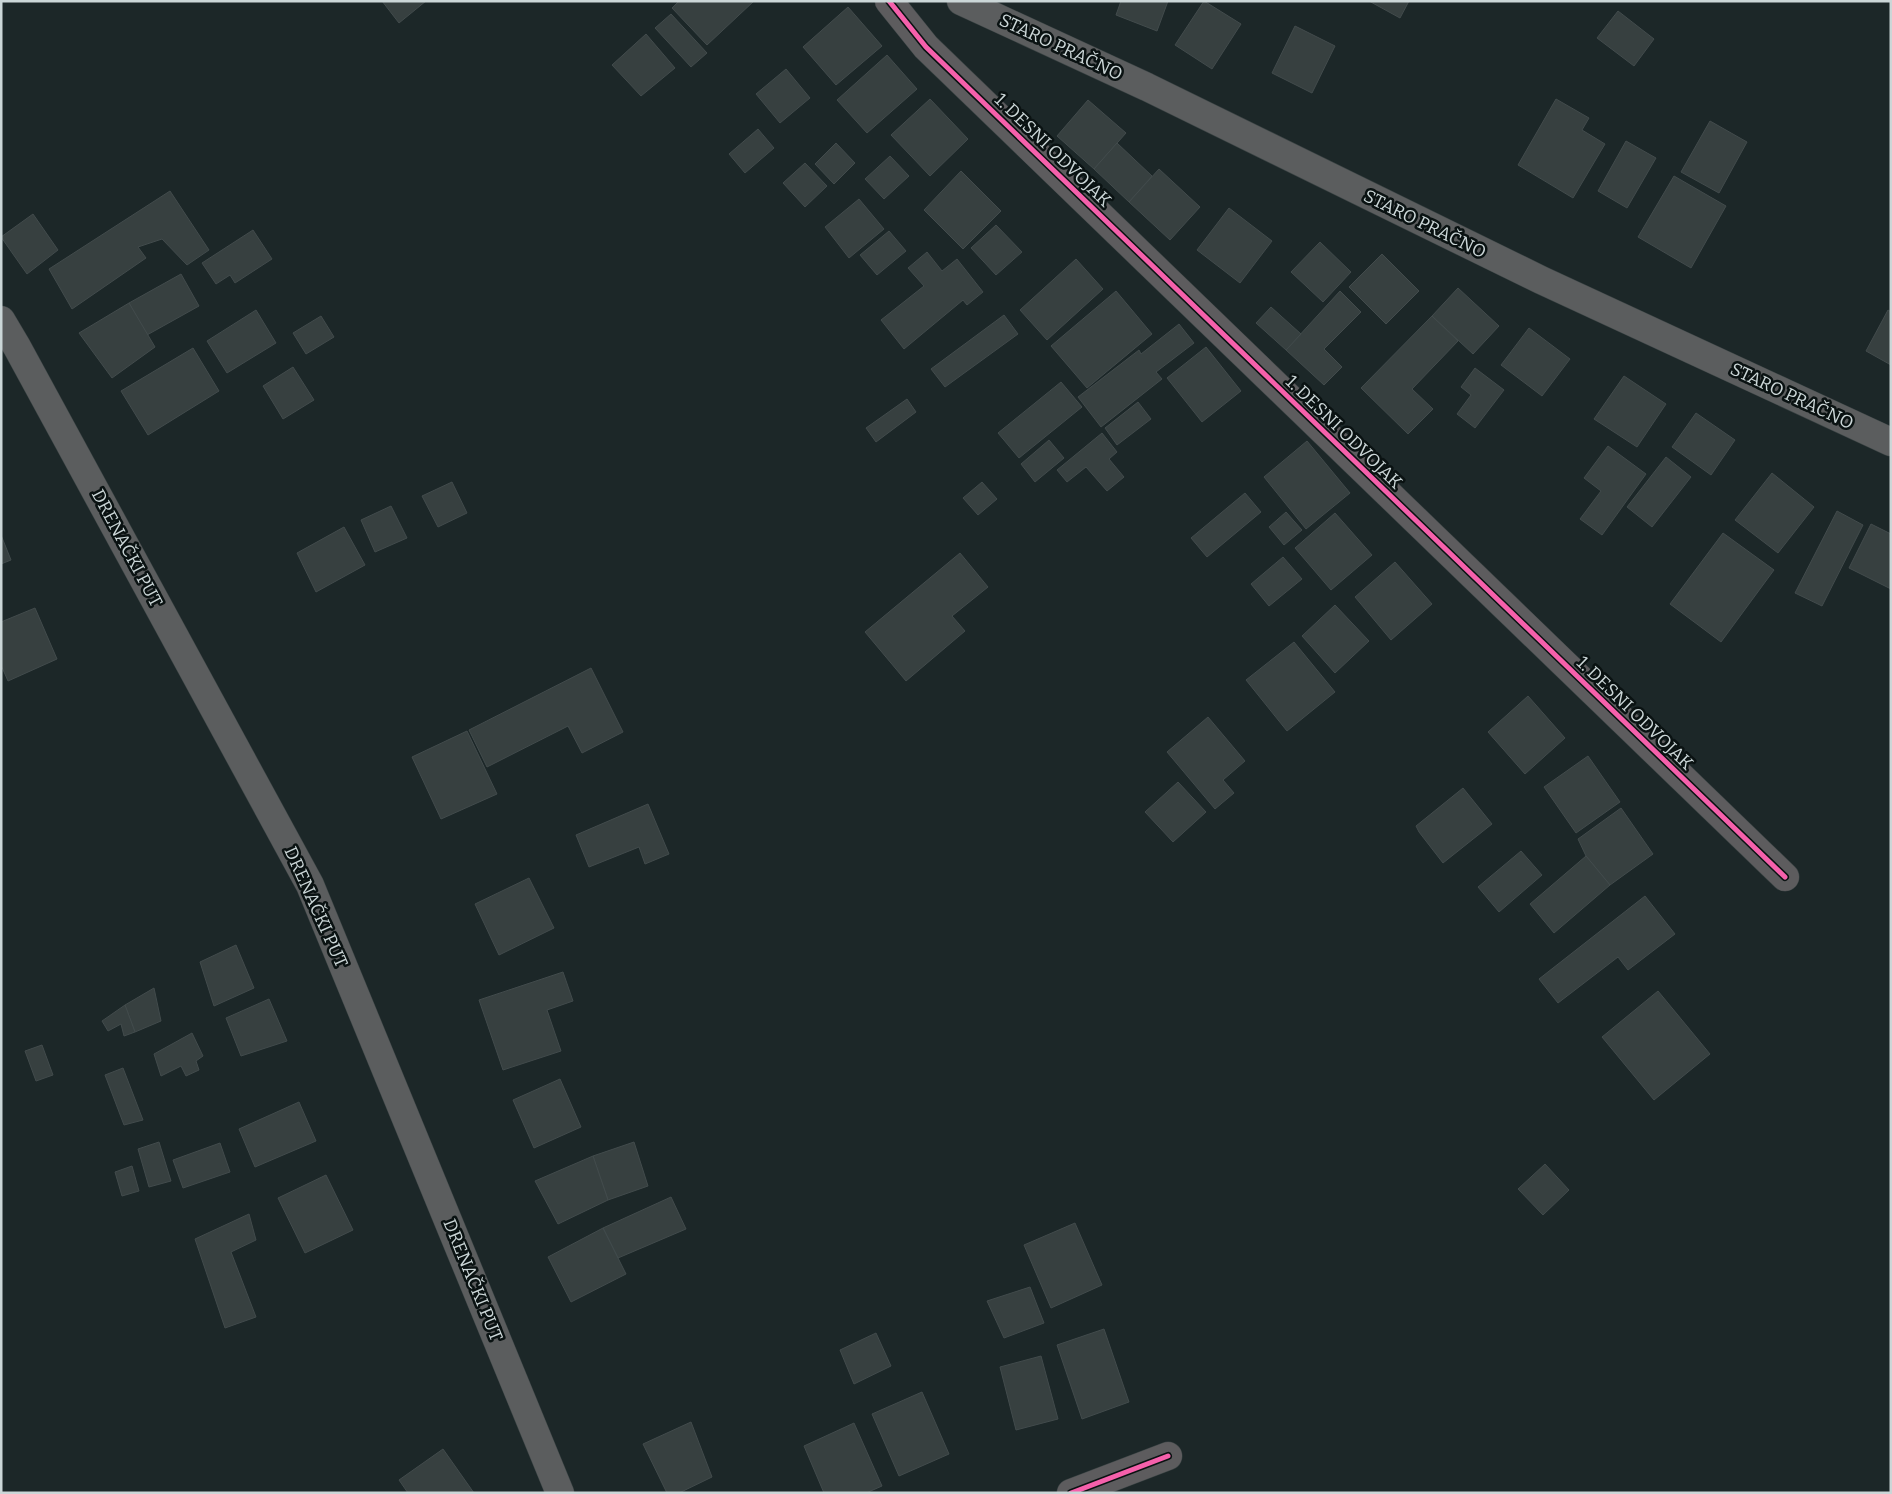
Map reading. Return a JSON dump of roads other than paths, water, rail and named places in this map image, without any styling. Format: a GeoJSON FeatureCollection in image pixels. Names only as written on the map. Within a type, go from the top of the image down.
{"type":"FeatureCollection","features":[{"type":"Feature","properties":{"kind":"main road","name":"STARO PRAČNO"},"geometry":{"type":"LineString","coordinates":[[962,1],[1146,87],[1541,280],[1891,442]]}},
{"type":"Feature","properties":{"kind":"main road","name":"DRENAČKI PUT"},"geometry":{"type":"LineString","coordinates":[[1,320],[27,364],[310,885],[560,1493]]}},
{"type":"Feature","properties":{"kind":"street","name":"1. DESNI ODVOJAK"},"geometry":{"type":"LineString","coordinates":[[889,1],[926,47],[1785,877]]}},
{"type":"Feature","properties":{"kind":"street"},"geometry":{"type":"LineString","coordinates":[[1071,1493],[1168,1456]]}}]}
